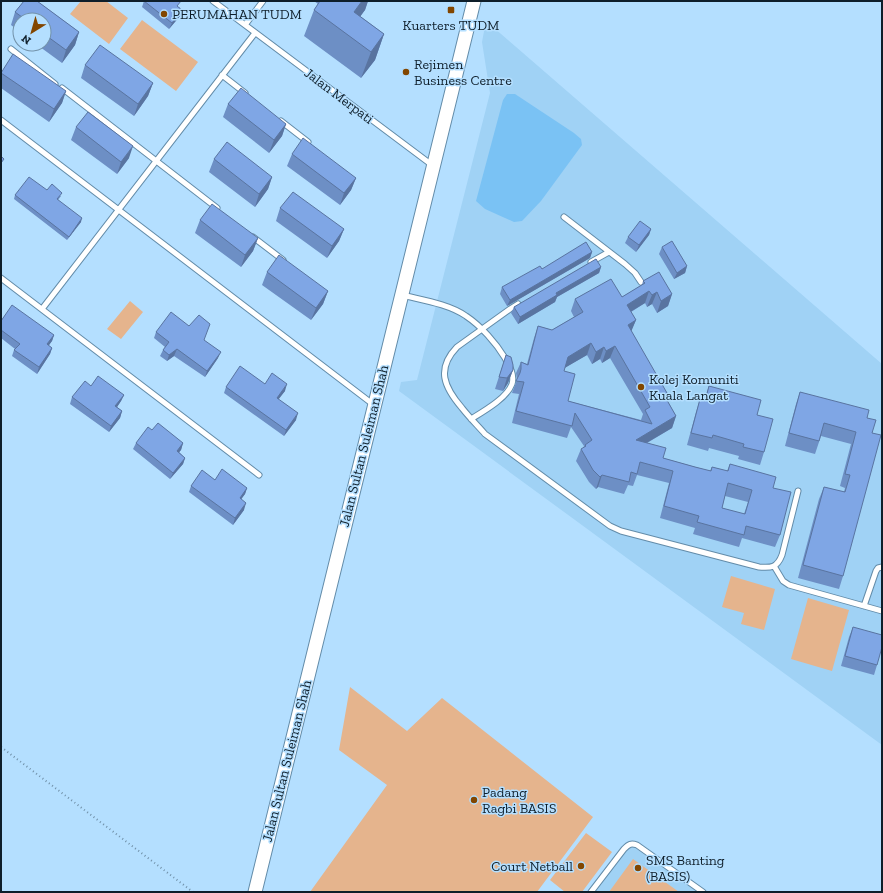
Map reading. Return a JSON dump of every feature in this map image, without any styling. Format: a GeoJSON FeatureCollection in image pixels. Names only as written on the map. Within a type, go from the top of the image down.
{"type":"FeatureCollection","features":[{"type":"Feature","properties":{"kind":"street","name":"Jalan Sultan Suleiman Shah"},"geometry":{"type":"LineString","coordinates":[[255,892],[474,1]]}},
{"type":"Feature","properties":{"kind":"lane","name":"Jalan Merpati"},"geometry":{"type":"LineString","coordinates":[[213,1],[433,166]]}},
{"type":"Feature","properties":{"kind":"lane"},"geometry":{"type":"LineString","coordinates":[[245,25],[263,1]]}},
{"type":"Feature","properties":{"kind":"lane"},"geometry":{"type":"LineString","coordinates":[[42,309],[255,33]]}},
{"type":"Feature","properties":{"kind":"lane"},"geometry":{"type":"LineString","coordinates":[[11,49],[219,210]]}},
{"type":"Feature","properties":{"kind":"lane"},"geometry":{"type":"LineString","coordinates":[[222,75],[246,94]]}},
{"type":"Feature","properties":{"kind":"lane"},"geometry":{"type":"LineString","coordinates":[[277,118],[314,147]]}},
{"type":"Feature","properties":{"kind":"lane"},"geometry":{"type":"LineString","coordinates":[[1,120],[374,405]]}},
{"type":"Feature","properties":{"kind":"lane"},"geometry":{"type":"LineString","coordinates":[[564,217],[635,273],[641,282]]}},
{"type":"Feature","properties":{"kind":"lane"},"geometry":{"type":"LineString","coordinates":[[251,235],[289,264]]}},
{"type":"Feature","properties":{"kind":"lane"},"geometry":{"type":"LineString","coordinates":[[589,263],[609,252]]}},
{"type":"Feature","properties":{"kind":"lane"},"geometry":{"type":"LineString","coordinates":[[1,278],[260,476]]}},
{"type":"Feature","properties":{"kind":"lane"},"geometry":{"type":"LineString","coordinates":[[402,295],[441,305],[466,315],[482,329],[509,365],[513,382],[510,388],[497,402],[471,419]]}},
{"type":"Feature","properties":{"kind":"lane"},"geometry":{"type":"LineString","coordinates":[[523,301],[482,329],[451,354],[445,366],[445,381],[448,389],[456,401],[485,434],[601,520],[615,529],[767,568],[776,565],[780,561],[798,491]]}},
{"type":"Feature","properties":{"kind":"lane"},"geometry":{"type":"LineString","coordinates":[[774,566],[783,581],[789,585],[882,611]]}},
{"type":"Feature","properties":{"kind":"lane"},"geometry":{"type":"LineString","coordinates":[[864,606],[876,571],[878,568],[882,567]]}},
{"type":"Feature","properties":{"kind":"lane"},"geometry":{"type":"LineString","coordinates":[[591,892],[624,849],[629,844],[633,843],[703,892]]}},
{"type":"Feature","properties":{"kind":"path"},"geometry":{"type":"LineString","coordinates":[[1,747],[193,892]]}},
{"type":"Feature","properties":{"kind":"shaded area"},"geometry":{"type":"Polygon","coordinates":[[[81,1],[106,1],[128,18],[109,44],[70,14],[81,1]]]}},
{"type":"Feature","properties":{"kind":"shaded area"},"geometry":{"type":"Polygon","coordinates":[[[142,20],[198,62],[176,91],[120,49],[142,20]]]}},
{"type":"Feature","properties":{"kind":"shaded area","name":"Kolej Komuniti Kuala Langat"},"geometry":{"type":"Polygon","coordinates":[[[486,21],[882,364],[882,745],[399,391],[401,382],[417,380],[490,93],[482,42],[486,21]]]}},
{"type":"Feature","properties":{"kind":"shaded area"},"geometry":{"type":"Polygon","coordinates":[[[507,94],[515,94],[574,133],[581,139],[582,145],[541,201],[522,221],[514,222],[485,209],[476,201],[503,100],[507,94]]]}},
{"type":"Feature","properties":{"kind":"shaded area"},"geometry":{"type":"Polygon","coordinates":[[[130,301],[143,312],[121,339],[107,329],[130,301]]]}},
{"type":"Feature","properties":{"kind":"shaded area"},"geometry":{"type":"Polygon","coordinates":[[[731,576],[775,589],[764,630],[741,624],[744,613],[722,607],[731,576]]]}},
{"type":"Feature","properties":{"kind":"shaded area"},"geometry":{"type":"Polygon","coordinates":[[[808,598],[849,610],[832,671],[791,659],[808,598]]]}},
{"type":"Feature","properties":{"kind":"shaded area","name":"Padang Ragbi BASIS"},"geometry":{"type":"Polygon","coordinates":[[[350,687],[407,731],[442,698],[593,817],[537,892],[310,892],[387,785],[339,750],[350,687]]]}},
{"type":"Feature","properties":{"kind":"shaded area","name":"Court Netball"},"geometry":{"type":"Polygon","coordinates":[[[586,833],[612,852],[582,892],[565,892],[550,880],[586,833]]]}},
{"type":"Feature","properties":{"kind":"shaded area","name":"SMS Banting (BASIS)"},"geometry":{"type":"Polygon","coordinates":[[[631,845],[697,892],[594,892],[631,845]]]}},
{"type":"Feature","properties":{"kind":"shaded area"},"geometry":{"type":"Polygon","coordinates":[[[633,859],[679,892],[609,892],[633,859]]]}},
{"type":"Feature","properties":{"kind":"building"},"geometry":{"type":"Polygon","coordinates":[[[24,1],[37,1],[52,12],[15,12],[24,1]]]}},
{"type":"Feature","properties":{"kind":"building","name":"PERUMAHAN TUDM"},"geometry":{"type":"Polygon","coordinates":[[[144,1],[181,1],[177,6],[182,10],[172,23],[144,1]]]}},
{"type":"Feature","properties":{"kind":"building"},"geometry":{"type":"Polygon","coordinates":[[[320,1],[362,1],[354,12],[384,34],[371,52],[314,10],[320,1]]]}},
{"type":"Feature","properties":{"kind":"building"},"geometry":{"type":"Polygon","coordinates":[[[52,12],[79,32],[66,50],[52,40],[52,12]]]}},
{"type":"Feature","properties":{"kind":"building"},"geometry":{"type":"Polygon","coordinates":[[[100,45],[153,83],[138,104],[85,65],[100,45]]]}},
{"type":"Feature","properties":{"kind":"building"},"geometry":{"type":"Polygon","coordinates":[[[13,54],[66,91],[54,109],[1,73],[13,54]]]}},
{"type":"Feature","properties":{"kind":"building"},"geometry":{"type":"Polygon","coordinates":[[[241,88],[286,124],[274,140],[228,104],[241,88]]]}},
{"type":"Feature","properties":{"kind":"building"},"geometry":{"type":"Polygon","coordinates":[[[88,112],[133,146],[121,162],[76,127],[88,112]]]}},
{"type":"Feature","properties":{"kind":"building"},"geometry":{"type":"Polygon","coordinates":[[[303,138],[356,178],[344,193],[292,154],[303,138]]]}},
{"type":"Feature","properties":{"kind":"building"},"geometry":{"type":"Polygon","coordinates":[[[227,142],[272,177],[259,194],[214,159],[227,142]]]}},
{"type":"Feature","properties":{"kind":"building"},"geometry":{"type":"Polygon","coordinates":[[[1,156],[4,159],[1,163],[1,156]]]}},
{"type":"Feature","properties":{"kind":"building"},"geometry":{"type":"Polygon","coordinates":[[[29,177],[47,190],[52,184],[62,193],[57,199],[82,218],[69,237],[15,195],[29,177]]]}},
{"type":"Feature","properties":{"kind":"building"},"geometry":{"type":"Polygon","coordinates":[[[293,192],[344,229],[332,246],[280,208],[293,192]]]}},
{"type":"Feature","properties":{"kind":"building"},"geometry":{"type":"Polygon","coordinates":[[[212,204],[258,238],[245,255],[200,220],[212,204]]]}},
{"type":"Feature","properties":{"kind":"building"},"geometry":{"type":"Polygon","coordinates":[[[640,221],[651,229],[639,245],[628,237],[640,221]]]}},
{"type":"Feature","properties":{"kind":"building"},"geometry":{"type":"Polygon","coordinates":[[[672,241],[687,266],[677,273],[662,247],[672,241]]]}},
{"type":"Feature","properties":{"kind":"building"},"geometry":{"type":"Polygon","coordinates":[[[586,242],[592,252],[510,300],[502,287],[540,266],[542,269],[586,242]]]}},
{"type":"Feature","properties":{"kind":"building"},"geometry":{"type":"Polygon","coordinates":[[[279,255],[328,291],[316,308],[267,272],[279,255]]]}},
{"type":"Feature","properties":{"kind":"building"},"geometry":{"type":"Polygon","coordinates":[[[596,259],[601,267],[556,293],[557,295],[520,317],[514,307],[596,259]]]}},
{"type":"Feature","properties":{"kind":"building"},"geometry":{"type":"Polygon","coordinates":[[[659,272],[672,294],[661,301],[657,292],[652,295],[649,291],[627,305],[636,320],[628,325],[667,393],[664,395],[676,416],[636,440],[666,448],[663,458],[695,467],[711,471],[712,467],[728,471],[730,464],[776,477],[773,488],[791,492],[780,535],[746,526],[744,535],[697,522],[699,516],[664,506],[673,471],[640,462],[637,474],[631,472],[629,482],[602,475],[600,477],[593,470],[581,449],[592,440],[575,413],[572,426],[516,411],[524,382],[516,381],[520,373],[521,362],[528,365],[538,326],[552,330],[583,312],[575,299],[611,279],[622,297],[645,283],[643,281],[659,272]],[[591,343],[568,357],[564,371],[575,374],[568,401],[652,424],[645,410],[650,407],[615,346],[606,351],[604,347],[596,352],[591,343]],[[728,483],[722,508],[745,514],[752,490],[728,483]]]}},
{"type":"Feature","properties":{"kind":"building"},"geometry":{"type":"Polygon","coordinates":[[[12,305],[54,335],[47,344],[52,348],[39,367],[14,350],[20,344],[1,330],[1,321],[12,305]]]}},
{"type":"Feature","properties":{"kind":"building"},"geometry":{"type":"Polygon","coordinates":[[[171,312],[189,326],[199,315],[210,324],[204,340],[221,352],[207,371],[177,349],[169,355],[163,350],[169,342],[156,332],[171,312]]]}},
{"type":"Feature","properties":{"kind":"building"},"geometry":{"type":"Polygon","coordinates":[[[506,355],[511,357],[513,370],[507,378],[499,377],[506,355]]]}},
{"type":"Feature","properties":{"kind":"building"},"geometry":{"type":"Polygon","coordinates":[[[240,366],[265,384],[272,373],[287,384],[277,398],[298,413],[286,430],[226,387],[240,366]]]}},
{"type":"Feature","properties":{"kind":"building"},"geometry":{"type":"Polygon","coordinates":[[[98,376],[124,395],[115,406],[122,411],[111,426],[72,397],[85,381],[91,386],[98,376]]]}},
{"type":"Feature","properties":{"kind":"building"},"geometry":{"type":"Polygon","coordinates":[[[709,386],[761,400],[757,415],[773,419],[764,452],[743,447],[744,444],[713,435],[712,438],[691,433],[700,399],[705,401],[709,386]]]}},
{"type":"Feature","properties":{"kind":"building"},"geometry":{"type":"Polygon","coordinates":[[[800,392],[869,410],[867,418],[876,420],[872,433],[881,435],[843,576],[803,565],[824,487],[845,492],[850,475],[845,474],[856,432],[824,423],[819,441],[789,433],[800,392]]]}},
{"type":"Feature","properties":{"kind":"building"},"geometry":{"type":"Polygon","coordinates":[[[158,423],[183,443],[177,451],[185,458],[173,473],[136,443],[148,427],[152,430],[158,423]]]}},
{"type":"Feature","properties":{"kind":"building"},"geometry":{"type":"Polygon","coordinates":[[[222,469],[247,488],[240,498],[246,503],[235,518],[191,486],[202,470],[215,480],[222,469]]]}},
{"type":"Feature","properties":{"kind":"building"},"geometry":{"type":"Polygon","coordinates":[[[853,627],[882,635],[882,647],[877,665],[845,656],[853,627]]]}},
{"type":"Feature","properties":{"kind":"place","name":"Kuarters TUDM"},"geometry":{"type":"Point","coordinates":[451,10]}},
{"type":"Feature","properties":{"kind":"place","name":"PERUMAHAN TUDM"},"geometry":{"type":"Point","coordinates":[164,14]}},
{"type":"Feature","properties":{"kind":"place","name":"Rejimen Business Centre"},"geometry":{"type":"Point","coordinates":[406,72]}},
{"type":"Feature","properties":{"kind":"place","name":"Kolej Komuniti Kuala Langat"},"geometry":{"type":"Point","coordinates":[641,387]}},
{"type":"Feature","properties":{"kind":"place","name":"Padang Ragbi BASIS"},"geometry":{"type":"Point","coordinates":[474,800]}},
{"type":"Feature","properties":{"kind":"place","name":"Court Netball"},"geometry":{"type":"Point","coordinates":[581,866]}},
{"type":"Feature","properties":{"kind":"place","name":"SMS Banting (BASIS)"},"geometry":{"type":"Point","coordinates":[638,868]}}]}
